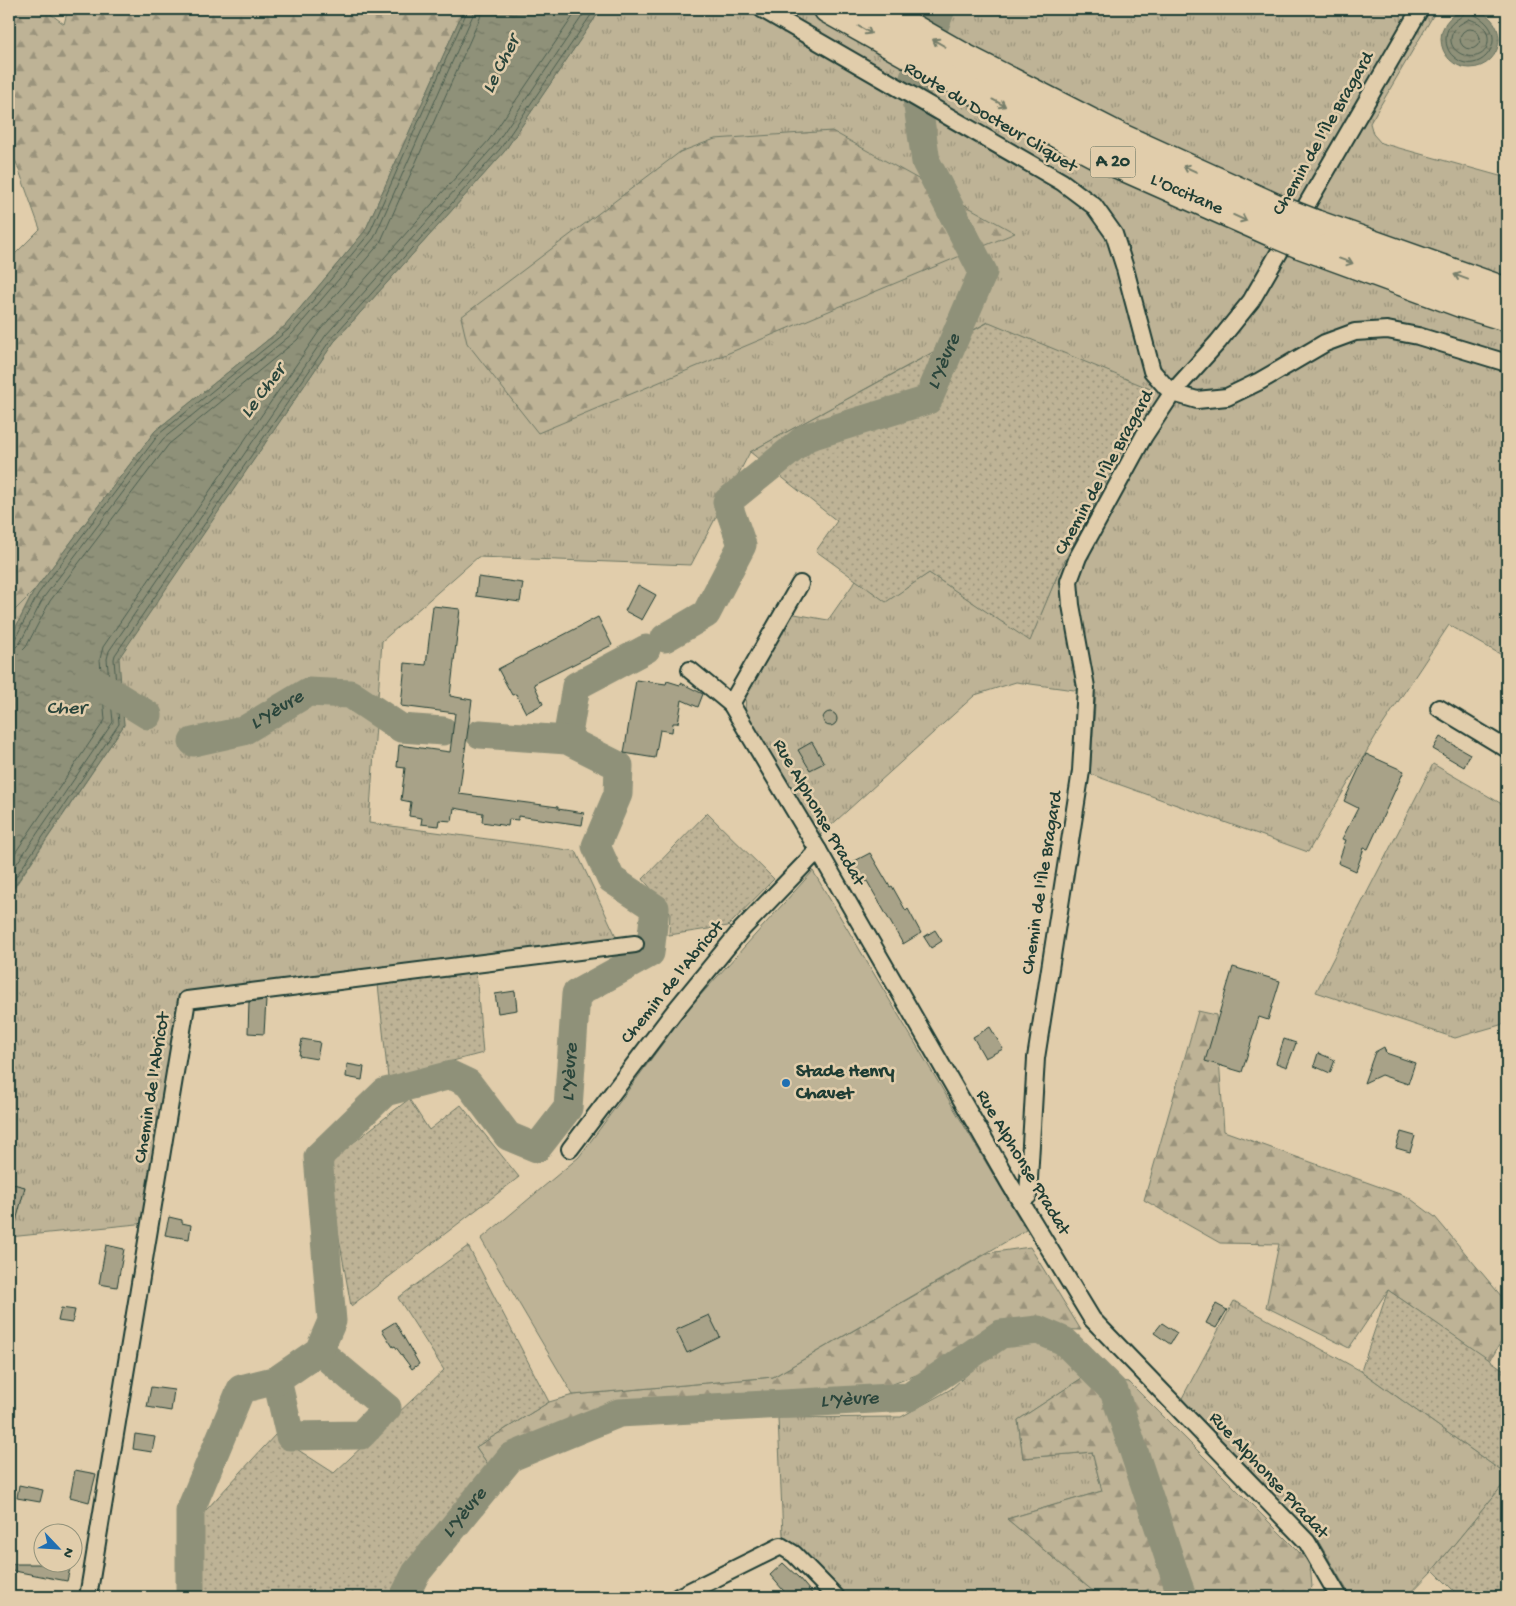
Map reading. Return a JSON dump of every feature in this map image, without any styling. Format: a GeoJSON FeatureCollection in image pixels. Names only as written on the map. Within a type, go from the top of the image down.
{"type":"FeatureCollection","features":[{"type":"Feature","properties":{"kind":"highway","name":"L'Occitane"},"geometry":{"type":"LineString","coordinates":[[828,9],[907,39],[961,69],[1102,157],[1279,222],[1461,303],[1507,318]]}},
{"type":"Feature","properties":{"kind":"highway","name":"L'Occitane"},"geometry":{"type":"LineString","coordinates":[[878,9],[907,39]]}},
{"type":"Feature","properties":{"kind":"highway","name":"L'Occitane"},"geometry":{"type":"LineString","coordinates":[[1307,234],[1507,292]]}},
{"type":"Feature","properties":{"kind":"street","name":"Route du Docteur Cliquet"},"geometry":{"type":"LineString","coordinates":[[762,9],[1062,182],[1094,206],[1114,234],[1152,371],[1166,388],[1173,392]]}},
{"type":"Feature","properties":{"kind":"street","name":"Chemin de l'Île Bragard"},"geometry":{"type":"LineString","coordinates":[[1020,1200],[1028,1196],[1036,1058],[1081,771],[1086,686],[1071,605],[1069,581],[1078,557],[1139,445],[1173,392],[1218,342],[1251,301],[1420,9]]}},
{"type":"Feature","properties":{"kind":"street"},"geometry":{"type":"LineString","coordinates":[[1173,392],[1197,400],[1227,397],[1325,343],[1355,332],[1387,330],[1418,336],[1507,363]]}},
{"type":"Feature","properties":{"kind":"street"},"geometry":{"type":"LineString","coordinates":[[731,704],[800,584]]}},
{"type":"Feature","properties":{"kind":"street","name":"Rue Alphonse Pradat"},"geometry":{"type":"LineString","coordinates":[[690,670],[731,704],[818,850],[1020,1200],[1092,1319],[1307,1542],[1333,1595]]}},
{"type":"Feature","properties":{"kind":"street"},"geometry":{"type":"LineString","coordinates":[[1439,708],[1507,749]]}},
{"type":"Feature","properties":{"kind":"street","name":"Chemin de l'Abricot"},"geometry":{"type":"LineString","coordinates":[[570,1149],[674,1012],[741,930],[818,850]]}},
{"type":"Feature","properties":{"kind":"street","name":"Chemin de l'Abricot"},"geometry":{"type":"LineString","coordinates":[[88,1597],[187,1000],[634,944]]}},
{"type":"Feature","properties":{"kind":"street"},"geometry":{"type":"LineString","coordinates":[[678,1597],[781,1546],[794,1554],[836,1597]]}},
{"type":"Feature","properties":{"kind":"green space"},"geometry":{"type":"Polygon","coordinates":[[[9,9],[44,9],[64,24],[68,9],[464,9],[365,231],[285,326],[155,431],[34,591],[9,616],[9,260],[40,229],[16,162],[9,154],[9,9]]]}},
{"type":"Feature","properties":{"kind":"green space"},"geometry":{"type":"Polygon","coordinates":[[[601,9],[1437,9],[1370,123],[1373,134],[1381,143],[1507,178],[1507,658],[1449,625],[1378,732],[1308,852],[1090,774],[1096,693],[1016,682],[975,695],[816,839],[745,712],[747,678],[789,613],[828,620],[856,580],[886,601],[929,573],[1030,640],[1057,576],[1153,391],[988,322],[750,452],[691,565],[478,557],[382,641],[369,823],[576,851],[622,949],[190,1001],[157,1222],[9,1237],[9,899],[14,888],[124,725],[118,658],[334,342],[504,152],[601,9]]]}},
{"type":"Feature","properties":{"kind":"green space"},"geometry":{"type":"Polygon","coordinates":[[[832,131],[1015,233],[538,433],[467,343],[461,317],[680,152],[715,139],[832,131]]]}},
{"type":"Feature","properties":{"kind":"green space"},"geometry":{"type":"Polygon","coordinates":[[[989,322],[1153,390],[1057,576],[1030,641],[929,573],[886,602],[816,551],[837,521],[750,452],[989,322]]]}},
{"type":"Feature","properties":{"kind":"green space"},"geometry":{"type":"Polygon","coordinates":[[[34,591],[9,641],[9,616],[34,591]]]}},
{"type":"Feature","properties":{"kind":"green space"},"geometry":{"type":"Polygon","coordinates":[[[1433,764],[1507,807],[1507,1023],[1455,1038],[1316,992],[1433,764]]]}},
{"type":"Feature","properties":{"kind":"green space"},"geometry":{"type":"Polygon","coordinates":[[[707,813],[774,879],[728,926],[669,935],[670,912],[643,879],[707,813]]]}},
{"type":"Feature","properties":{"kind":"green space","name":"Stade Henry Chavet"},"geometry":{"type":"Polygon","coordinates":[[[813,871],[1026,1230],[773,1377],[573,1395],[481,1239],[579,1157],[688,1009],[813,871]]]}},
{"type":"Feature","properties":{"kind":"green space"},"geometry":{"type":"Polygon","coordinates":[[[476,973],[483,1053],[388,1078],[378,984],[476,973]]]}},
{"type":"Feature","properties":{"kind":"green space"},"geometry":{"type":"Polygon","coordinates":[[[1198,1011],[1216,1015],[1224,1131],[1408,1197],[1435,1217],[1507,1303],[1507,1331],[1490,1361],[1388,1290],[1349,1348],[1266,1307],[1279,1244],[1220,1243],[1144,1200],[1198,1011]]]}},
{"type":"Feature","properties":{"kind":"green space"},"geometry":{"type":"Polygon","coordinates":[[[409,1099],[429,1130],[461,1105],[519,1177],[351,1306],[326,1164],[409,1099]]]}},
{"type":"Feature","properties":{"kind":"green space"},"geometry":{"type":"Polygon","coordinates":[[[468,1246],[549,1402],[476,1447],[489,1466],[409,1565],[387,1597],[197,1597],[195,1522],[275,1435],[334,1473],[444,1370],[398,1298],[468,1246]]]}},
{"type":"Feature","properties":{"kind":"green space"},"geometry":{"type":"Polygon","coordinates":[[[1030,1247],[1081,1330],[1003,1328],[937,1367],[880,1389],[611,1406],[529,1438],[489,1466],[476,1447],[549,1402],[573,1395],[773,1377],[988,1253],[1030,1247]]]}},
{"type":"Feature","properties":{"kind":"green space"},"geometry":{"type":"Polygon","coordinates":[[[1388,1290],[1507,1372],[1507,1475],[1361,1371],[1388,1290]]]}},
{"type":"Feature","properties":{"kind":"green space"},"geometry":{"type":"Polygon","coordinates":[[[1234,1301],[1361,1371],[1507,1475],[1507,1480],[1433,1570],[1407,1597],[1351,1597],[1317,1539],[1181,1400],[1234,1301]]]}},
{"type":"Feature","properties":{"kind":"green space"},"geometry":{"type":"Polygon","coordinates":[[[1021,1340],[1055,1349],[1082,1378],[1018,1420],[1023,1458],[1092,1452],[1102,1491],[1007,1519],[1100,1597],[844,1597],[783,1536],[778,1418],[901,1417],[951,1389],[1002,1343],[1021,1340]]]}},
{"type":"Feature","properties":{"kind":"green space"},"geometry":{"type":"Polygon","coordinates":[[[1082,1378],[1129,1382],[1310,1563],[1312,1587],[1303,1597],[1157,1597],[1148,1589],[1139,1597],[1100,1597],[1007,1519],[1102,1491],[1092,1452],[1023,1458],[1018,1420],[1082,1378]]]}},
{"type":"Feature","properties":{"kind":"green space"},"geometry":{"type":"Polygon","coordinates":[[[1507,1480],[1507,1597],[1460,1597],[1433,1570],[1507,1480]]]}},
{"type":"Feature","properties":{"kind":"water","name":"Cher"},"geometry":{"type":"Polygon","coordinates":[[[464,9],[601,9],[504,152],[334,342],[119,658],[124,725],[14,887],[9,899],[9,641],[34,591],[155,431],[285,326],[365,231],[464,9]]]}},
{"type":"Feature","properties":{"kind":"water"},"geometry":{"type":"Polygon","coordinates":[[[1464,10],[1476,10],[1491,18],[1499,33],[1499,45],[1491,60],[1476,68],[1464,68],[1449,60],[1441,45],[1441,33],[1449,18],[1464,10]]]}},
{"type":"Feature","properties":{"kind":"building"},"geometry":{"type":"Polygon","coordinates":[[[478,577],[523,583],[520,602],[476,596],[478,577]]]}},
{"type":"Feature","properties":{"kind":"building"},"geometry":{"type":"Polygon","coordinates":[[[638,585],[656,595],[642,620],[625,611],[638,585]]]}},
{"type":"Feature","properties":{"kind":"building"},"geometry":{"type":"Polygon","coordinates":[[[433,606],[460,609],[450,696],[472,700],[459,794],[558,807],[558,809],[584,813],[582,825],[518,816],[518,820],[509,819],[508,826],[482,822],[483,813],[454,808],[452,821],[439,820],[438,826],[421,824],[422,818],[409,816],[411,802],[401,800],[405,768],[397,767],[399,745],[450,752],[455,713],[401,706],[405,663],[426,665],[433,606]]]}},
{"type":"Feature","properties":{"kind":"building"},"geometry":{"type":"Polygon","coordinates":[[[598,617],[612,645],[534,684],[543,704],[526,713],[516,694],[512,695],[498,669],[598,617]]]}},
{"type":"Feature","properties":{"kind":"building"},"geometry":{"type":"Polygon","coordinates":[[[636,680],[666,684],[667,681],[680,685],[681,683],[703,694],[698,707],[682,700],[678,723],[673,723],[672,732],[660,730],[655,758],[624,753],[636,680]]]}},
{"type":"Feature","properties":{"kind":"building"},"geometry":{"type":"Polygon","coordinates":[[[830,712],[835,714],[837,719],[835,724],[830,726],[825,724],[823,719],[825,714],[830,712]]]}},
{"type":"Feature","properties":{"kind":"building"},"geometry":{"type":"Polygon","coordinates":[[[1440,737],[1470,754],[1464,767],[1433,749],[1440,737]]]}},
{"type":"Feature","properties":{"kind":"building"},"geometry":{"type":"Polygon","coordinates":[[[812,742],[824,763],[810,770],[798,750],[812,742]]]}},
{"type":"Feature","properties":{"kind":"building"},"geometry":{"type":"Polygon","coordinates":[[[1366,754],[1404,771],[1368,849],[1364,848],[1356,871],[1338,863],[1346,840],[1342,839],[1358,808],[1344,801],[1366,754]]]}},
{"type":"Feature","properties":{"kind":"building"},"geometry":{"type":"Polygon","coordinates":[[[870,853],[906,911],[908,909],[921,933],[903,944],[867,881],[861,884],[849,864],[870,853]]]}},
{"type":"Feature","properties":{"kind":"building"},"geometry":{"type":"Polygon","coordinates":[[[935,930],[942,941],[931,948],[924,937],[935,930]]]}},
{"type":"Feature","properties":{"kind":"building"},"geometry":{"type":"Polygon","coordinates":[[[1233,967],[1280,981],[1268,1020],[1259,1017],[1242,1072],[1205,1061],[1233,967]]]}},
{"type":"Feature","properties":{"kind":"building"},"geometry":{"type":"Polygon","coordinates":[[[515,991],[517,1010],[498,1013],[495,994],[515,991]]]}},
{"type":"Feature","properties":{"kind":"building"},"geometry":{"type":"Polygon","coordinates":[[[266,1000],[264,1034],[248,1033],[249,1002],[266,1000]]]}},
{"type":"Feature","properties":{"kind":"building"},"geometry":{"type":"Polygon","coordinates":[[[990,1027],[1003,1049],[985,1058],[973,1037],[990,1027]]]}},
{"type":"Feature","properties":{"kind":"building"},"geometry":{"type":"Polygon","coordinates":[[[302,1039],[320,1042],[317,1059],[299,1056],[302,1039]]]}},
{"type":"Feature","properties":{"kind":"building"},"geometry":{"type":"Polygon","coordinates":[[[1284,1039],[1296,1043],[1287,1067],[1276,1063],[1284,1039]]]}},
{"type":"Feature","properties":{"kind":"building"},"geometry":{"type":"Polygon","coordinates":[[[1384,1047],[1386,1053],[1415,1063],[1408,1084],[1381,1075],[1364,1083],[1375,1052],[1384,1047]]]}},
{"type":"Feature","properties":{"kind":"building"},"geometry":{"type":"Polygon","coordinates":[[[1318,1053],[1335,1060],[1330,1073],[1314,1066],[1318,1053]]]}},
{"type":"Feature","properties":{"kind":"building"},"geometry":{"type":"Polygon","coordinates":[[[347,1064],[364,1067],[362,1080],[346,1077],[347,1064]]]}},
{"type":"Feature","properties":{"kind":"building"},"geometry":{"type":"Polygon","coordinates":[[[1401,1132],[1415,1136],[1410,1152],[1396,1148],[1401,1132]]]}},
{"type":"Feature","properties":{"kind":"building"},"geometry":{"type":"Polygon","coordinates":[[[9,1183],[25,1187],[13,1233],[9,1233],[9,1183]]]}},
{"type":"Feature","properties":{"kind":"building"},"geometry":{"type":"Polygon","coordinates":[[[169,1217],[182,1220],[182,1223],[191,1225],[189,1239],[165,1235],[169,1217]]]}},
{"type":"Feature","properties":{"kind":"building"},"geometry":{"type":"Polygon","coordinates":[[[106,1245],[124,1249],[117,1287],[99,1284],[106,1245]]]}},
{"type":"Feature","properties":{"kind":"building"},"geometry":{"type":"Polygon","coordinates":[[[1216,1304],[1227,1310],[1216,1328],[1206,1323],[1216,1304]]]}},
{"type":"Feature","properties":{"kind":"building"},"geometry":{"type":"Polygon","coordinates":[[[61,1308],[75,1310],[72,1323],[58,1321],[61,1308]]]}},
{"type":"Feature","properties":{"kind":"building"},"geometry":{"type":"Polygon","coordinates":[[[709,1315],[720,1337],[687,1353],[676,1330],[709,1315]]]}},
{"type":"Feature","properties":{"kind":"building"},"geometry":{"type":"Polygon","coordinates":[[[395,1322],[419,1364],[412,1369],[395,1346],[393,1347],[382,1330],[395,1322]]]}},
{"type":"Feature","properties":{"kind":"building"},"geometry":{"type":"Polygon","coordinates":[[[1162,1323],[1177,1333],[1170,1344],[1154,1333],[1162,1323]]]}},
{"type":"Feature","properties":{"kind":"building"},"geometry":{"type":"Polygon","coordinates":[[[151,1387],[174,1390],[171,1411],[147,1407],[151,1387]]]}},
{"type":"Feature","properties":{"kind":"building"},"geometry":{"type":"Polygon","coordinates":[[[135,1434],[155,1437],[152,1452],[133,1449],[135,1434]]]}},
{"type":"Feature","properties":{"kind":"building"},"geometry":{"type":"Polygon","coordinates":[[[75,1470],[96,1474],[89,1502],[70,1497],[75,1470]]]}},
{"type":"Feature","properties":{"kind":"building"},"geometry":{"type":"Polygon","coordinates":[[[19,1485],[43,1490],[40,1502],[17,1498],[19,1485]]]}},
{"type":"Feature","properties":{"kind":"building"},"geometry":{"type":"Polygon","coordinates":[[[783,1563],[815,1597],[789,1597],[770,1575],[783,1563]]]}},
{"type":"Feature","properties":{"kind":"building"},"geometry":{"type":"Polygon","coordinates":[[[9,1564],[32,1564],[32,1574],[69,1574],[67,1581],[9,1570],[9,1564]]]}},
{"type":"Feature","properties":{"kind":"waterway","name":"L'Yèvre"},"geometry":{"type":"LineString","coordinates":[[665,638],[706,614],[742,545],[727,502],[807,437],[928,400],[983,272],[926,162],[914,78],[941,9]]}},
{"type":"Feature","properties":{"kind":"waterway","name":"L'Yèvre"},"geometry":{"type":"LineString","coordinates":[[567,740],[576,686],[646,649]]}},
{"type":"Feature","properties":{"kind":"waterway","name":"L'Yèvre"},"geometry":{"type":"LineString","coordinates":[[88,678],[148,715]]}},
{"type":"Feature","properties":{"kind":"waterway","name":"L'Yèvre"},"geometry":{"type":"LineString","coordinates":[[193,742],[243,731],[308,692],[350,694],[401,728],[443,731]]}},
{"type":"Feature","properties":{"kind":"waterway","name":"L'Yèvre"},"geometry":{"type":"LineString","coordinates":[[190,1597],[190,1511],[241,1389],[277,1380],[319,1351],[332,1321],[318,1157],[385,1092],[451,1075],[468,1083],[508,1136],[537,1148],[568,1108],[576,994],[650,953],[655,908],[611,879],[596,846],[618,794],[619,766],[567,740],[480,734]]}},
{"type":"Feature","properties":{"kind":"waterway","name":"L'Yèvre"},"geometry":{"type":"LineString","coordinates":[[404,1597],[416,1573],[511,1457],[619,1413],[909,1397],[1001,1334],[1038,1330],[1064,1341],[1114,1391],[1182,1597]]}},
{"type":"Feature","properties":{"kind":"waterway","name":"L'Yèvre"},"geometry":{"type":"LineString","coordinates":[[277,1380],[290,1436],[361,1435],[387,1408],[319,1351]]}},
{"type":"Feature","properties":{"kind":"place","name":"Stade Henry Chavet"},"geometry":{"type":"Point","coordinates":[786,1083]}},
{"type":"Feature","properties":{"kind":"water label","name":"Le Cher"},"geometry":{"type":"Point","coordinates":[502,65]}},
{"type":"Feature","properties":{"kind":"water label","name":"Le Cher"},"geometry":{"type":"Point","coordinates":[264,392]}}]}
